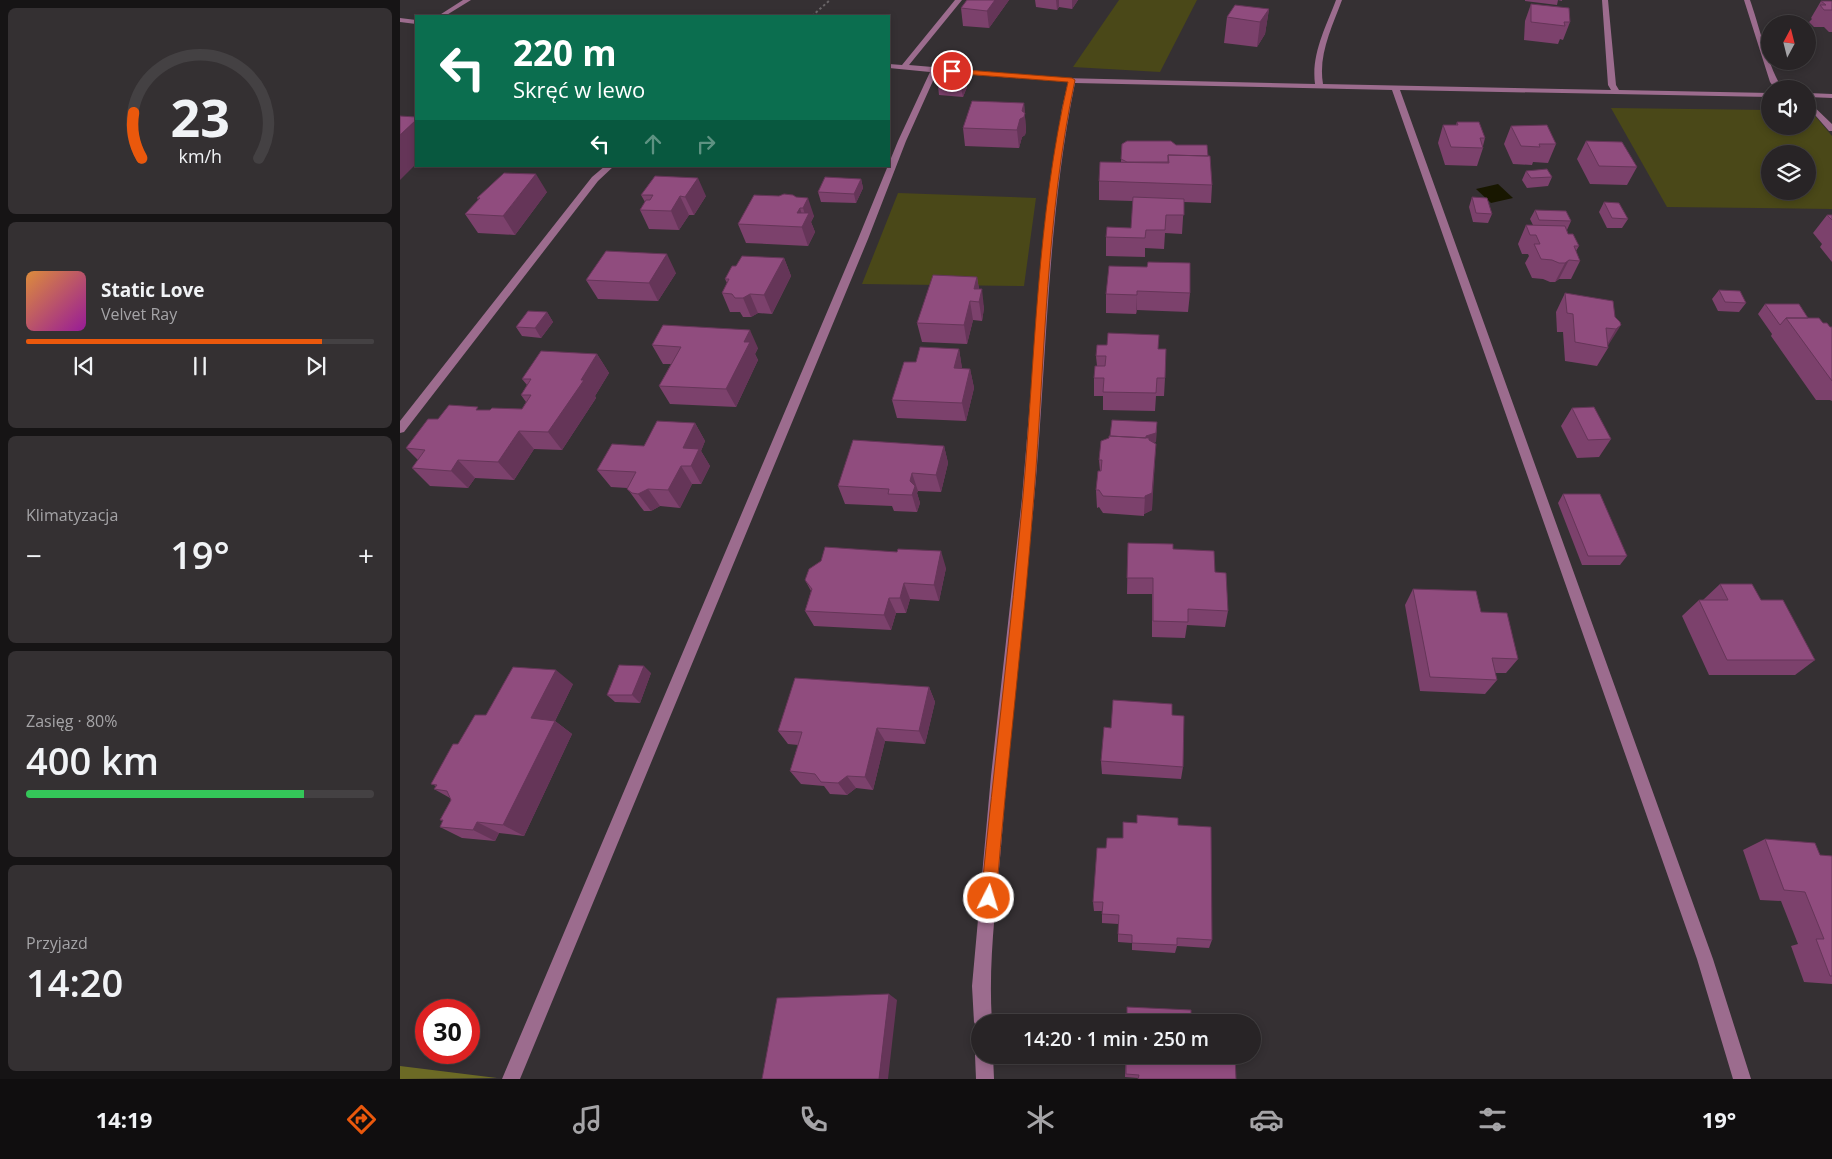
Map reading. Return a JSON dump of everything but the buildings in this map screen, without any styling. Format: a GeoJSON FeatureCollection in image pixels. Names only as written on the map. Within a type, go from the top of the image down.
{"type":"FeatureCollection","features":[{"type":"Feature","properties":{"kind":"street"},"geometry":{"type":"LineString","coordinates":[[443,15],[468,0]]}},
{"type":"Feature","properties":{"kind":"street"},"geometry":{"type":"LineString","coordinates":[[904,67],[959,0]]}},
{"type":"Feature","properties":{"kind":"street"},"geometry":{"type":"LineString","coordinates":[[1319,86],[1317,73],[1319,60],[1339,0]]}},
{"type":"Feature","properties":{"kind":"street"},"geometry":{"type":"LineString","coordinates":[[1605,0],[1612,85],[1616,92]]}},
{"type":"Feature","properties":{"kind":"street"},"geometry":{"type":"LineString","coordinates":[[1747,0],[1773,80]]}},
{"type":"Feature","properties":{"kind":"street"},"geometry":{"type":"LineString","coordinates":[[400,20],[415,22]]}},
{"type":"Feature","properties":{"kind":"street"},"geometry":{"type":"LineString","coordinates":[[890,66],[1072,80],[1761,95]]}},
{"type":"Feature","properties":{"kind":"street"},"geometry":{"type":"LineString","coordinates":[[511,1079],[863,239],[902,141],[934,70]]}},
{"type":"Feature","properties":{"kind":"street"},"geometry":{"type":"LineString","coordinates":[[983,1014],[982,976],[999,776],[1029,490],[1050,222],[1066,108],[1072,80]]}},
{"type":"Feature","properties":{"kind":"street"},"geometry":{"type":"LineString","coordinates":[[1395,88],[1706,958],[1742,1079]]}},
{"type":"Feature","properties":{"kind":"street"},"geometry":{"type":"LineString","coordinates":[[1816,96],[1832,96]]}},
{"type":"Feature","properties":{"kind":"street"},"geometry":{"type":"LineString","coordinates":[[1816,112],[1832,129]]}},
{"type":"Feature","properties":{"kind":"street"},"geometry":{"type":"LineString","coordinates":[[400,428],[595,179],[609,167]]}},
{"type":"Feature","properties":{"kind":"street"},"geometry":{"type":"LineString","coordinates":[[984,1064],[985,1079]]}},
{"type":"Feature","properties":{"kind":"path"},"geometry":{"type":"LineString","coordinates":[[813,15],[830,0]]}},
{"type":"Feature","properties":{"kind":"shaded area"},"geometry":{"type":"Polygon","coordinates":[[[1119,0],[1197,0],[1160,72],[1073,67],[1119,0]]]}},
{"type":"Feature","properties":{"kind":"shaded area"},"geometry":{"type":"Polygon","coordinates":[[[1611,108],[1761,110],[1761,135],[1816,135],[1816,117],[1832,136],[1832,209],[1667,207],[1611,108]]]}},
{"type":"Feature","properties":{"kind":"shaded area"},"geometry":{"type":"Polygon","coordinates":[[[1498,184],[1513,198],[1491,203],[1476,189],[1498,184]]]}},
{"type":"Feature","properties":{"kind":"shaded area"},"geometry":{"type":"Polygon","coordinates":[[[898,193],[1036,198],[1024,286],[862,284],[898,193]]]}},
{"type":"Feature","properties":{"kind":"shaded area"},"geometry":{"type":"Polygon","coordinates":[[[400,1066],[497,1078],[400,1079],[400,1066]]]}},
{"type":"Feature","properties":{"kind":"route"},"geometry":{"type":"LineString","coordinates":[[952,71],[1072,80],[1066,108],[1050,222],[1028,498],[999,776],[989,898]]}}]}
